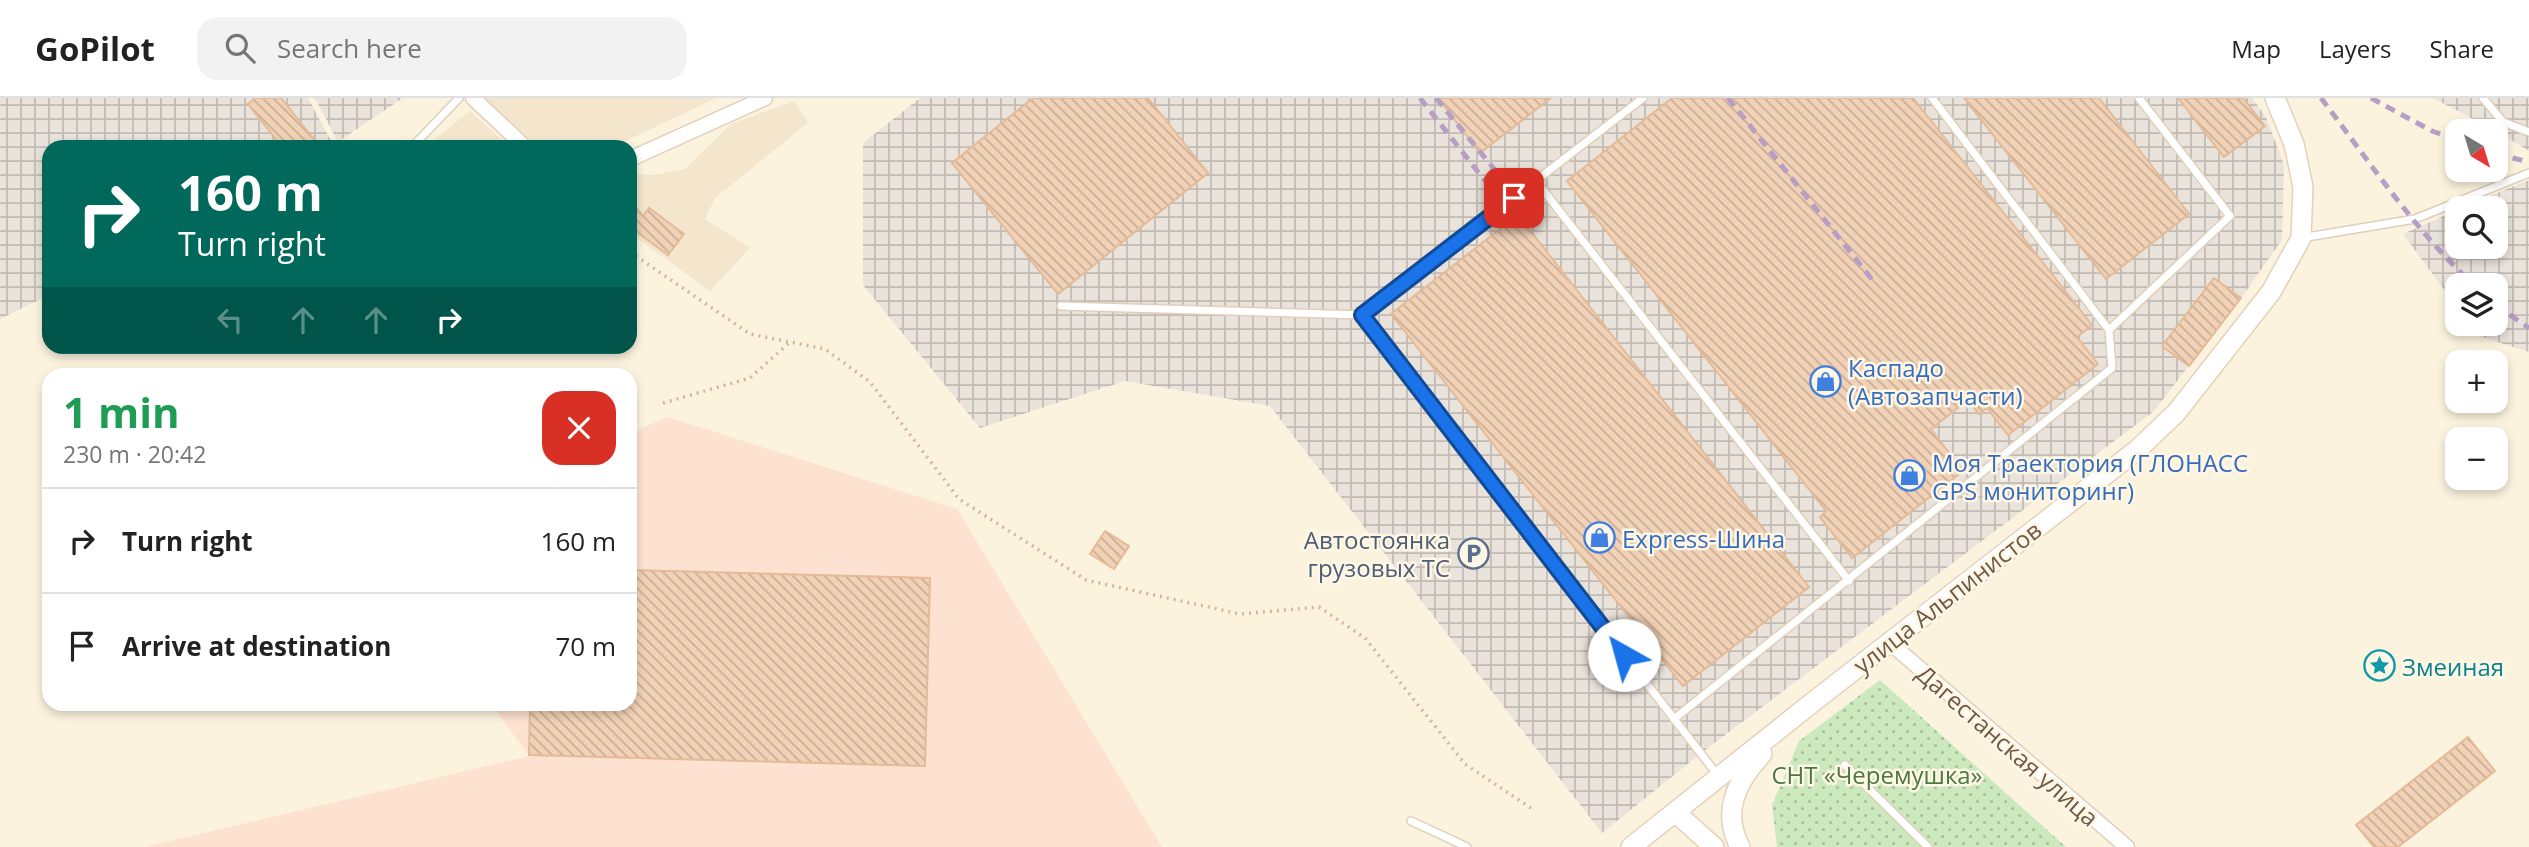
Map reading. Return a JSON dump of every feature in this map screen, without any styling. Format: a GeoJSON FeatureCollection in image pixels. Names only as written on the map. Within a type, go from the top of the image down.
{"type":"FeatureCollection","features":[{"type":"Feature","properties":{"kind":"main road","name":"улица Альпинистов"},"geometry":{"type":"LineString","coordinates":[[1632,847],[2147,441],[2176,413],[2271,292],[2301,238],[2303,187],[2294,144],[2275,98]]}},
{"type":"Feature","properties":{"kind":"main road"},"geometry":{"type":"LineString","coordinates":[[1740,847],[1734,834],[1731,812],[1739,783],[1747,771],[1813,702]]}},
{"type":"Feature","properties":{"kind":"main road"},"geometry":{"type":"LineString","coordinates":[[1675,812],[1714,847]]}},
{"type":"Feature","properties":{"kind":"street"},"geometry":{"type":"LineString","coordinates":[[473,98],[518,140]]}},
{"type":"Feature","properties":{"kind":"street"},"geometry":{"type":"LineString","coordinates":[[637,156],[765,98]]}},
{"type":"Feature","properties":{"kind":"street","name":"Дагестанская улица"},"geometry":{"type":"LineString","coordinates":[[1889,642],[2127,847]]}},
{"type":"Feature","properties":{"kind":"lane"},"geometry":{"type":"LineString","coordinates":[[419,140],[460,98]]}},
{"type":"Feature","properties":{"kind":"lane"},"geometry":{"type":"LineString","coordinates":[[1061,306],[1362,315],[1643,98]]}},
{"type":"Feature","properties":{"kind":"lane"},"geometry":{"type":"LineString","coordinates":[[1674,719],[2112,368],[2109,330],[1932,98]]}},
{"type":"Feature","properties":{"kind":"lane"},"geometry":{"type":"LineString","coordinates":[[2109,330],[2230,216],[2139,98]]}},
{"type":"Feature","properties":{"kind":"lane"},"geometry":{"type":"LineString","coordinates":[[2483,98],[2503,122],[2529,132]]}},
{"type":"Feature","properties":{"kind":"lane"},"geometry":{"type":"LineString","coordinates":[[2301,238],[2415,219],[2529,173]]}},
{"type":"Feature","properties":{"kind":"lane"},"geometry":{"type":"LineString","coordinates":[[1536,181],[1849,581]]}},
{"type":"Feature","properties":{"kind":"lane"},"geometry":{"type":"LineString","coordinates":[[1362,315],[1719,777]]}},
{"type":"Feature","properties":{"kind":"lane"},"geometry":{"type":"LineString","coordinates":[[1844,765],[1928,847]]}},
{"type":"Feature","properties":{"kind":"lane"},"geometry":{"type":"LineString","coordinates":[[1411,821],[1467,847]]}},
{"type":"Feature","properties":{"kind":"path"},"geometry":{"type":"LineString","coordinates":[[637,257],[750,334],[825,349],[870,382],[959,499],[1086,580],[1240,614],[1320,607],[1365,638],[1465,764],[1531,808]]}},
{"type":"Feature","properties":{"kind":"path"},"geometry":{"type":"LineString","coordinates":[[663,403],[750,378],[790,342]]}},
{"type":"Feature","properties":{"kind":"shaded area"},"geometry":{"type":"Polygon","coordinates":[[[0,98],[308,98],[330,140],[42,140],[42,298],[0,319],[0,98]]]}},
{"type":"Feature","properties":{"kind":"shaded area"},"geometry":{"type":"Polygon","coordinates":[[[315,98],[403,98],[341,140],[337,140],[315,98]]]}},
{"type":"Feature","properties":{"kind":"shaded area"},"geometry":{"type":"Polygon","coordinates":[[[484,98],[716,98],[628,140],[531,140],[484,98]]]}},
{"type":"Feature","properties":{"kind":"shaded area"},"geometry":{"type":"Polygon","coordinates":[[[920,98],[2252,98],[2266,117],[2284,165],[2282,240],[2154,411],[1700,754],[1602,833],[1270,406],[1125,381],[980,428],[863,285],[863,143],[920,98]]]}},
{"type":"Feature","properties":{"kind":"shaded area"},"geometry":{"type":"Polygon","coordinates":[[[2433,98],[2529,98],[2529,151],[2508,138],[2508,119],[2473,119],[2433,98]]]}},
{"type":"Feature","properties":{"kind":"shaded area"},"geometry":{"type":"Polygon","coordinates":[[[794,101],[808,123],[715,198],[705,219],[750,248],[710,291],[637,238],[637,174],[655,175],[685,169],[731,124],[794,101]]]}},
{"type":"Feature","properties":{"kind":"shaded area"},"geometry":{"type":"Polygon","coordinates":[[[470,111],[502,140],[434,140],[470,111]]]}},
{"type":"Feature","properties":{"kind":"shaded area"},"geometry":{"type":"Polygon","coordinates":[[[2529,180],[2529,352],[2479,336],[2508,336],[2508,273],[2445,273],[2445,291],[2403,234],[2445,215],[2445,259],[2508,259],[2508,196],[2490,196],[2529,180]]]}},
{"type":"Feature","properties":{"kind":"shaded area"},"geometry":{"type":"Polygon","coordinates":[[[668,417],[957,509],[1162,847],[145,847],[529,756],[496,711],[637,711],[637,430],[668,417]]]}},
{"type":"Feature","properties":{"kind":"green space","name":"СНТ «Черемушка»"},"geometry":{"type":"Polygon","coordinates":[[[1880,680],[2066,847],[1777,847],[1772,805],[1799,741],[1880,680]]]}},
{"type":"Feature","properties":{"kind":"building"},"geometry":{"type":"Polygon","coordinates":[[[255,98],[281,98],[314,140],[276,140],[248,104],[255,98]]]}},
{"type":"Feature","properties":{"kind":"building"},"geometry":{"type":"Polygon","coordinates":[[[1033,98],[1148,98],[1208,173],[1058,294],[952,163],[1033,98]]]}},
{"type":"Feature","properties":{"kind":"building"},"geometry":{"type":"Polygon","coordinates":[[[1438,98],[1551,98],[1480,153],[1438,98]]]}},
{"type":"Feature","properties":{"kind":"building"},"geometry":{"type":"Polygon","coordinates":[[[1672,98],[1913,98],[2092,325],[2077,337],[2098,364],[2008,435],[1987,408],[1979,414],[1968,400],[1931,429],[1963,471],[1852,558],[1820,517],[1826,511],[1567,181],[1672,98]]]}},
{"type":"Feature","properties":{"kind":"building"},"geometry":{"type":"Polygon","coordinates":[[[1964,98],[2099,98],[2189,214],[2106,279],[1964,98]]]}},
{"type":"Feature","properties":{"kind":"building"},"geometry":{"type":"Polygon","coordinates":[[[2178,98],[2243,98],[2265,126],[2224,157],[2178,98]]]}},
{"type":"Feature","properties":{"kind":"building"},"geometry":{"type":"Polygon","coordinates":[[[649,208],[684,234],[668,255],[637,232],[637,209],[643,216],[649,208]]]}},
{"type":"Feature","properties":{"kind":"building"},"geometry":{"type":"Polygon","coordinates":[[[1518,215],[1809,587],[1683,686],[1391,314],[1518,215]]]}},
{"type":"Feature","properties":{"kind":"building"},"geometry":{"type":"Polygon","coordinates":[[[2214,278],[2241,298],[2189,366],[2162,346],[2214,278]]]}},
{"type":"Feature","properties":{"kind":"building"},"geometry":{"type":"Polygon","coordinates":[[[1105,531],[1129,546],[1114,569],[1090,554],[1105,531]]]}},
{"type":"Feature","properties":{"kind":"building"},"geometry":{"type":"Polygon","coordinates":[[[637,570],[930,578],[925,766],[529,755],[530,711],[637,711],[637,570]]]}},
{"type":"Feature","properties":{"kind":"building"},"geometry":{"type":"Polygon","coordinates":[[[2468,737],[2495,771],[2398,847],[2374,847],[2356,825],[2468,737]]]}},
{"type":"Feature","properties":{"kind":"railway"},"geometry":{"type":"LineString","coordinates":[[1420,98],[1486,182]]}},
{"type":"Feature","properties":{"kind":"railway"},"geometry":{"type":"LineString","coordinates":[[1436,98],[1499,175]]}},
{"type":"Feature","properties":{"kind":"railway"},"geometry":{"type":"LineString","coordinates":[[1728,98],[1874,282]]}},
{"type":"Feature","properties":{"kind":"railway"},"geometry":{"type":"LineString","coordinates":[[2321,98],[2412,219],[2461,273]]}},
{"type":"Feature","properties":{"kind":"railway"},"geometry":{"type":"LineString","coordinates":[[2371,98],[2445,136]]}},
{"type":"Feature","properties":{"kind":"railway"},"geometry":{"type":"LineString","coordinates":[[2508,157],[2529,162]]}},
{"type":"Feature","properties":{"kind":"railway"},"geometry":{"type":"LineString","coordinates":[[2508,313],[2529,328]]}},
{"type":"Feature","properties":{"kind":"place","name":"Каспадо (Автозапчасти)"},"geometry":{"type":"Point","coordinates":[1825,381]}},
{"type":"Feature","properties":{"kind":"place","name":"Моя Траектория (ГЛОНАСС GPS мониторинг)"},"geometry":{"type":"Point","coordinates":[1909,476]}},
{"type":"Feature","properties":{"kind":"place","name":"Express-Шина"},"geometry":{"type":"Point","coordinates":[1599,538]}},
{"type":"Feature","properties":{"kind":"place","name":"Автостоянка грузовых ТС"},"geometry":{"type":"Point","coordinates":[1473,553]}},
{"type":"Feature","properties":{"kind":"place","name":"Змеиная"},"geometry":{"type":"Point","coordinates":[2379,666]}},
{"type":"Feature","properties":{"kind":"route"},"geometry":{"type":"LineString","coordinates":[[1514,198],[1362,315],[1624,655]]}}]}
